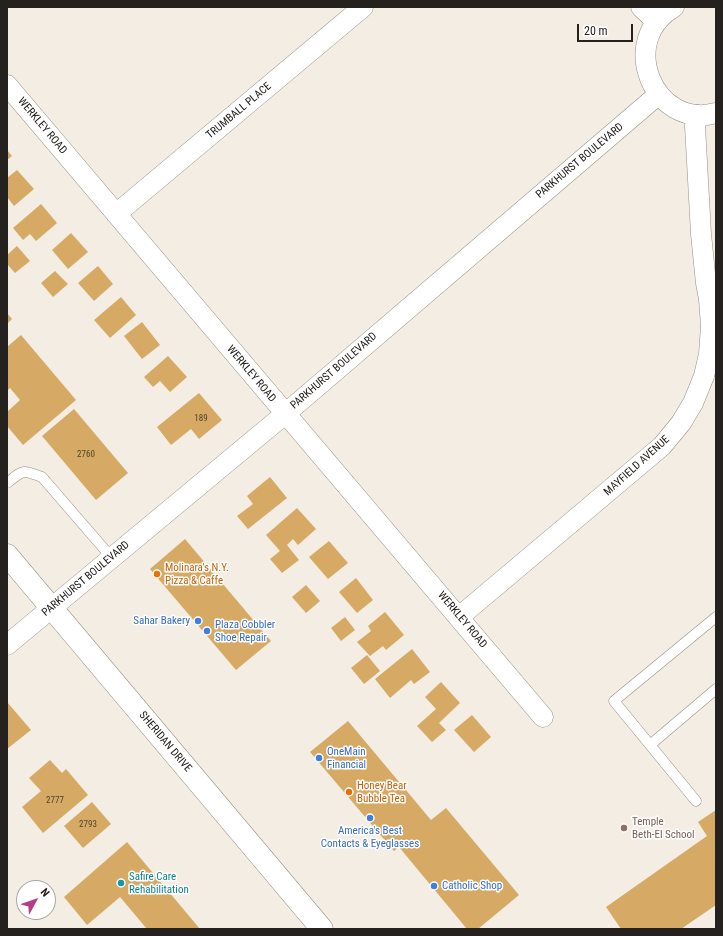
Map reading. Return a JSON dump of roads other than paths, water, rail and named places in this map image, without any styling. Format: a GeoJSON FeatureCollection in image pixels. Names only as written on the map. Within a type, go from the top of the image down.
{"type":"FeatureCollection","features":[{"type":"Feature","properties":{"kind":"main road","name":"SHERIDAN DRIVE"},"geometry":{"type":"LineString","coordinates":[[7,555],[322,929]]}},
{"type":"Feature","properties":{"kind":"street","name":"TRUMBALL PLACE"},"geometry":{"type":"LineString","coordinates":[[116,214],[362,7]]}},
{"type":"Feature","properties":{"kind":"street"},"geometry":{"type":"LineString","coordinates":[[641,7],[656,22]]}},
{"type":"Feature","properties":{"kind":"street"},"geometry":{"type":"LineString","coordinates":[[674,7],[656,22],[649,35],[645,50],[646,66],[650,81],[659,94],[670,105],[683,112],[707,114]]}},
{"type":"Feature","properties":{"kind":"street","name":"WERKLEY ROAD"},"geometry":{"type":"LineString","coordinates":[[7,85],[543,717]]}},
{"type":"Feature","properties":{"kind":"street","name":"PARKHURST BOULEVARD"},"geometry":{"type":"LineString","coordinates":[[7,645],[285,414],[659,94]]}},
{"type":"Feature","properties":{"kind":"street","name":"MAYFIELD AVENUE"},"geometry":{"type":"LineString","coordinates":[[459,617],[662,446],[681,423],[693,403],[706,369],[709,354],[711,326],[700,226],[695,126],[707,114]]}},
{"type":"Feature","properties":{"kind":"lane"},"geometry":{"type":"LineString","coordinates":[[7,483],[20,473],[26,471],[42,477],[112,558]]}},
{"type":"Feature","properties":{"kind":"lane"},"geometry":{"type":"LineString","coordinates":[[696,801],[614,701],[716,617]]}},
{"type":"Feature","properties":{"kind":"lane"},"geometry":{"type":"LineString","coordinates":[[650,745],[716,689]]}},
{"type":"Feature","properties":{"kind":"place","name":"Molinara's N.Y. Pizza & Caffe"},"geometry":{"type":"Point","coordinates":[157,574]}},
{"type":"Feature","properties":{"kind":"place","name":"Sahar Bakery"},"geometry":{"type":"Point","coordinates":[198,621]}},
{"type":"Feature","properties":{"kind":"place","name":"Plaza Cobbler Shoe Repair"},"geometry":{"type":"Point","coordinates":[207,631]}},
{"type":"Feature","properties":{"kind":"place","name":"OneMain Financial"},"geometry":{"type":"Point","coordinates":[319,758]}},
{"type":"Feature","properties":{"kind":"place","name":"Honey Bear Bubble Tea"},"geometry":{"type":"Point","coordinates":[349,792]}},
{"type":"Feature","properties":{"kind":"place","name":"America's Best Contacts & Eyeglasses"},"geometry":{"type":"Point","coordinates":[370,818]}},
{"type":"Feature","properties":{"kind":"place","name":"Temple Beth-El School"},"geometry":{"type":"Point","coordinates":[624,828]}},
{"type":"Feature","properties":{"kind":"place","name":"Safire Care Rehabilitation"},"geometry":{"type":"Point","coordinates":[121,883]}},
{"type":"Feature","properties":{"kind":"place","name":"Catholic Shop"},"geometry":{"type":"Point","coordinates":[434,886]}}]}
